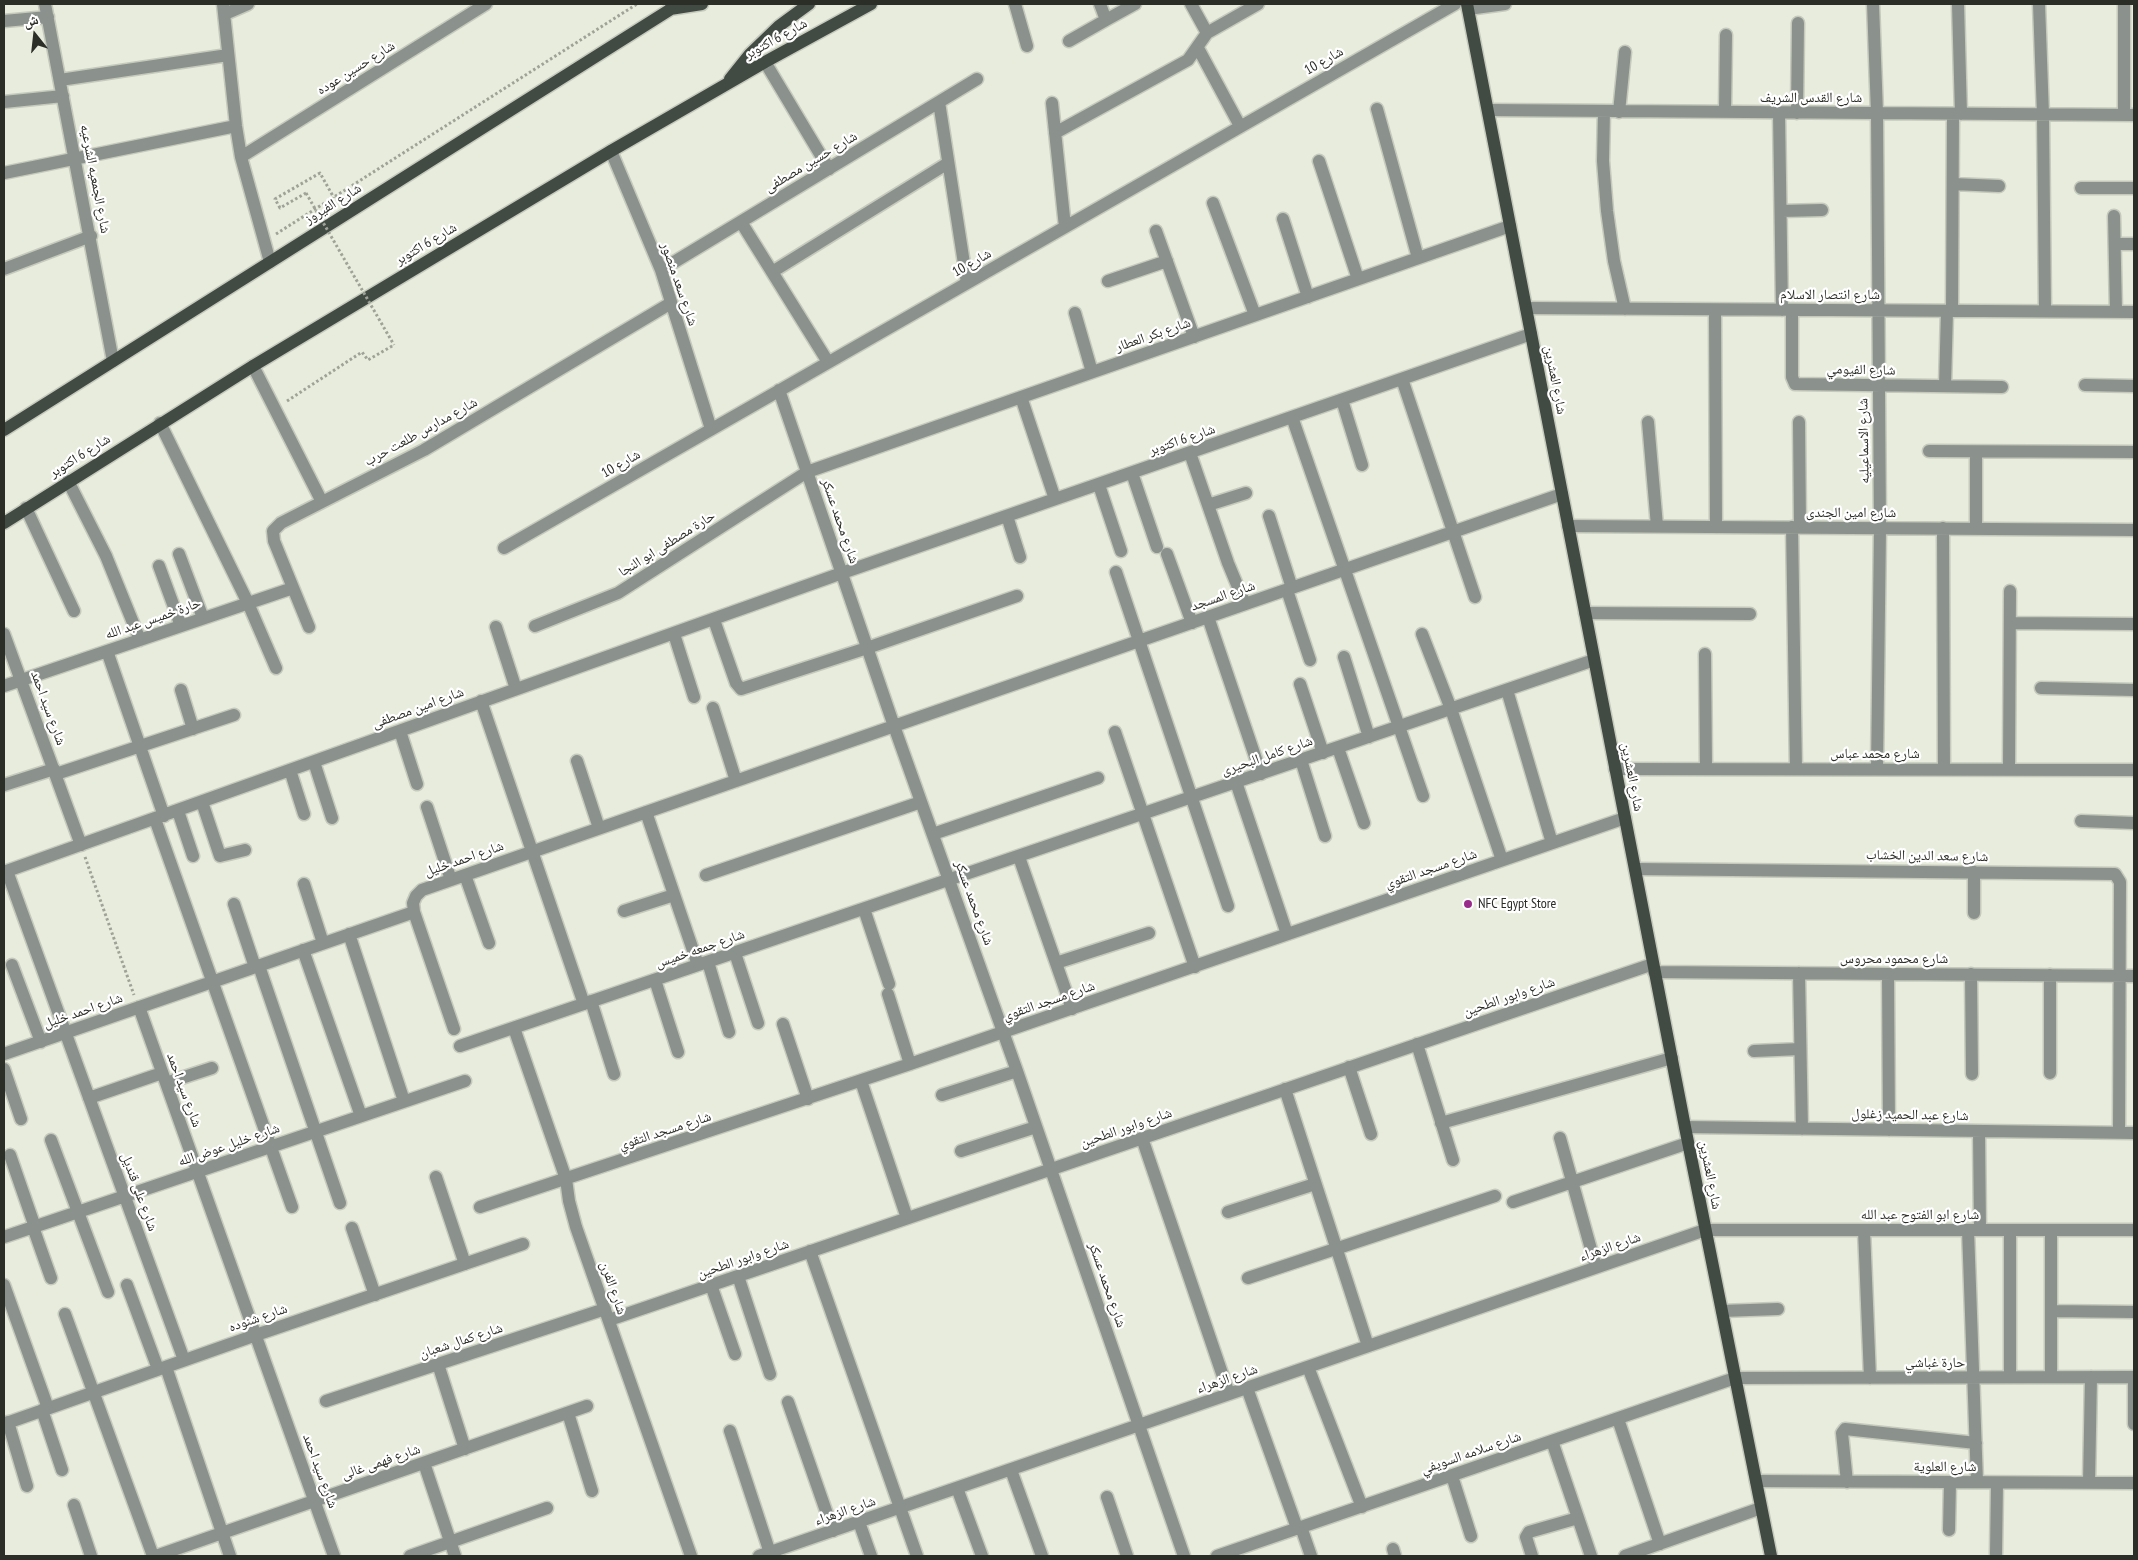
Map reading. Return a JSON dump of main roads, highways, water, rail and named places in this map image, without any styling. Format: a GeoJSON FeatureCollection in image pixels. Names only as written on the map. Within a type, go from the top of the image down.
{"type":"FeatureCollection","features":[{"type":"Feature","properties":{"kind":"main road"},"geometry":{"type":"LineString","coordinates":[[675,6],[702,4]]}},
{"type":"Feature","properties":{"kind":"main road"},"geometry":{"type":"LineString","coordinates":[[723,86],[750,54],[779,26],[809,4]]}},
{"type":"Feature","properties":{"kind":"main road","name":"شارع 6 اكتوبر"},"geometry":{"type":"LineString","coordinates":[[4,523],[253,366],[611,151],[765,62],[871,4]]}},
{"type":"Feature","properties":{"kind":"main road","name":"شارع الفيروز"},"geometry":{"type":"LineString","coordinates":[[4,430],[675,6]]}},
{"type":"Feature","properties":{"kind":"main road","name":"شارع العشرين"},"geometry":{"type":"LineString","coordinates":[[1468,6],[1705,1230],[1771,1556]]}},
{"type":"Feature","properties":{"kind":"place","name":"NFC Egypt Store"},"geometry":{"type":"Point","coordinates":[1468,904]}}]}
